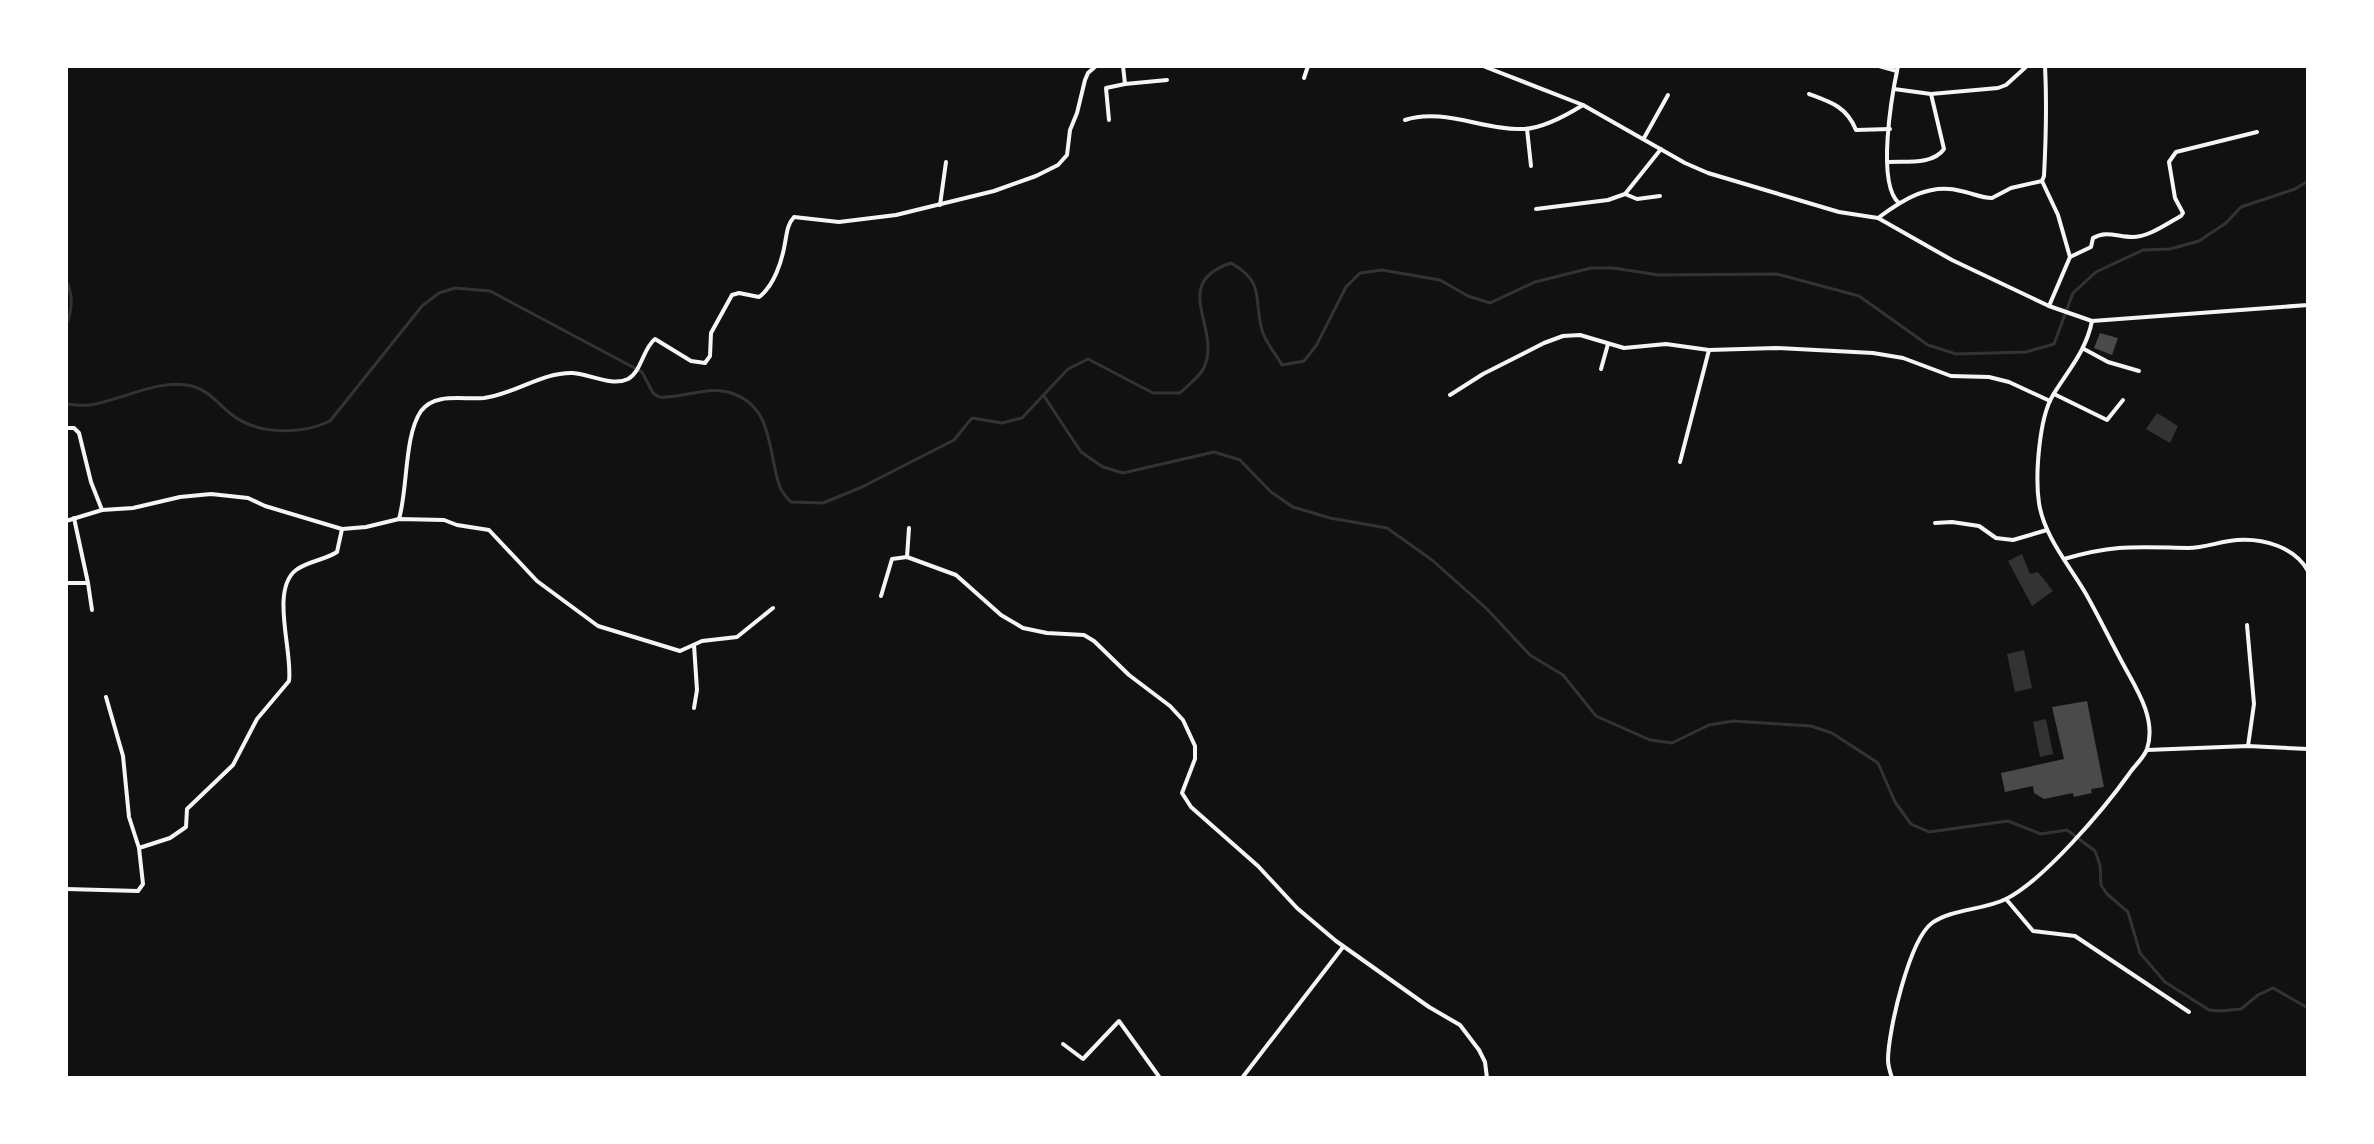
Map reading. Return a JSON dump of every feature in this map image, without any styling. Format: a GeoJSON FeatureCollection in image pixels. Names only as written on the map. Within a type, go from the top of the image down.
{"type":"FeatureCollection","features":[{"type":"Feature","properties":{"kind":"street"},"geometry":{"type":"LineString","coordinates":[[399,519],[407,483],[411,436],[419,413],[425,406],[444,398],[487,398],[572,373],[613,381],[632,377],[655,339],[691,361],[701,364],[707,361],[711,333],[732,295],[739,293],[759,297],[772,284],[789,223],[794,217],[856,221],[940,205],[1036,176],[1063,161],[1067,155],[1070,130],[1085,80],[1096,66]]}},
{"type":"Feature","properties":{"kind":"street"},"geometry":{"type":"LineString","coordinates":[[1123,66],[1125,84]]}},
{"type":"Feature","properties":{"kind":"street"},"geometry":{"type":"LineString","coordinates":[[1304,78],[1308,66]]}},
{"type":"Feature","properties":{"kind":"street"},"geometry":{"type":"LineString","coordinates":[[1483,66],[1583,105],[1708,173],[1839,212],[1878,218],[1952,260],[2049,306],[2092,321],[2308,305]]}},
{"type":"Feature","properties":{"kind":"street"},"geometry":{"type":"LineString","coordinates":[[1879,66],[1897,69],[1887,176],[1891,195],[1899,203]]}},
{"type":"Feature","properties":{"kind":"street"},"geometry":{"type":"LineString","coordinates":[[1894,89],[1931,94],[1998,88],[2006,85],[2027,66]]}},
{"type":"Feature","properties":{"kind":"street"},"geometry":{"type":"LineString","coordinates":[[2045,66],[2048,114],[2042,181],[2058,215],[2070,257],[2049,306]]}},
{"type":"Feature","properties":{"kind":"street"},"geometry":{"type":"LineString","coordinates":[[1109,120],[1106,88],[1167,80]]}},
{"type":"Feature","properties":{"kind":"street"},"geometry":{"type":"LineString","coordinates":[[1809,94],[1839,106],[1849,114],[1856,130],[1890,129]]}},
{"type":"Feature","properties":{"kind":"street"},"geometry":{"type":"LineString","coordinates":[[1888,162],[1928,160],[1940,155],[1944,149],[1931,94]]}},
{"type":"Feature","properties":{"kind":"street"},"geometry":{"type":"LineString","coordinates":[[1644,138],[1668,95]]}},
{"type":"Feature","properties":{"kind":"street"},"geometry":{"type":"LineString","coordinates":[[1405,120],[1428,117],[1506,129],[1527,129],[1545,124],[1583,105]]}},
{"type":"Feature","properties":{"kind":"street"},"geometry":{"type":"LineString","coordinates":[[1527,129],[1531,166]]}},
{"type":"Feature","properties":{"kind":"street"},"geometry":{"type":"LineString","coordinates":[[2070,257],[2091,247],[2093,238],[2100,233],[2133,237],[2148,234],[2181,216],[2183,213],[2175,198],[2169,162],[2176,152],[2257,132]]}},
{"type":"Feature","properties":{"kind":"street"},"geometry":{"type":"LineString","coordinates":[[1536,209],[1608,200],[1625,194],[1661,149]]}},
{"type":"Feature","properties":{"kind":"street"},"geometry":{"type":"LineString","coordinates":[[940,205],[946,162]]}},
{"type":"Feature","properties":{"kind":"street"},"geometry":{"type":"LineString","coordinates":[[1878,218],[1917,194],[1939,188],[1992,198],[2011,188],[2042,181]]}},
{"type":"Feature","properties":{"kind":"street"},"geometry":{"type":"LineString","coordinates":[[1625,194],[1637,199],[1660,196]]}},
{"type":"Feature","properties":{"kind":"street"},"geometry":{"type":"LineString","coordinates":[[1892,1078],[1888,1062],[1891,1032],[1901,988],[1914,952],[1929,926],[1947,915],[1975,910],[2006,899],[2042,873],[2119,788],[2147,750],[2147,723],[2141,696],[2047,530],[2039,504],[2041,442],[2050,401],[2084,349],[2092,321]]}},
{"type":"Feature","properties":{"kind":"street"},"geometry":{"type":"LineString","coordinates":[[1450,395],[1483,374],[1563,336],[1580,335],[1624,348],[1666,344],[1709,350],[1776,348],[1873,353],[1903,358],[1951,376],[1989,377],[2009,382],[2050,401]]}},
{"type":"Feature","properties":{"kind":"street"},"geometry":{"type":"LineString","coordinates":[[1601,369],[1608,343]]}},
{"type":"Feature","properties":{"kind":"street"},"geometry":{"type":"LineString","coordinates":[[2084,349],[2108,362],[2139,371]]}},
{"type":"Feature","properties":{"kind":"street"},"geometry":{"type":"LineString","coordinates":[[1680,462],[1709,350]]}},
{"type":"Feature","properties":{"kind":"street"},"geometry":{"type":"LineString","coordinates":[[2054,394],[2107,420],[2123,400]]}},
{"type":"Feature","properties":{"kind":"street"},"geometry":{"type":"LineString","coordinates":[[66,428],[74,428],[79,433],[91,482],[102,510]]}},
{"type":"Feature","properties":{"kind":"street"},"geometry":{"type":"LineString","coordinates":[[66,521],[102,510],[133,508],[180,497],[211,494],[233,496],[342,529],[399,519],[444,520],[489,530],[537,581],[598,626],[680,651],[702,641],[737,637],[773,608]]}},
{"type":"Feature","properties":{"kind":"street"},"geometry":{"type":"LineString","coordinates":[[74,518],[92,610]]}},
{"type":"Feature","properties":{"kind":"street"},"geometry":{"type":"LineString","coordinates":[[1935,523],[1979,526],[1996,538],[2013,540],[2047,530]]}},
{"type":"Feature","properties":{"kind":"street"},"geometry":{"type":"LineString","coordinates":[[907,557],[909,528]]}},
{"type":"Feature","properties":{"kind":"street"},"geometry":{"type":"LineString","coordinates":[[139,848],[183,831],[187,809],[233,765],[257,719],[289,681],[283,608],[289,579],[294,571],[337,552],[342,529]]}},
{"type":"Feature","properties":{"kind":"street"},"geometry":{"type":"LineString","coordinates":[[2064,559],[2122,545],[2189,548],[2238,540],[2283,548],[2302,560],[2308,569]]}},
{"type":"Feature","properties":{"kind":"street"},"geometry":{"type":"LineString","coordinates":[[881,596],[892,559],[907,557],[956,575],[1001,615],[1023,628],[1084,635],[1094,641],[1183,720],[1195,746],[1195,759],[1183,786],[1183,798],[1258,866],[1297,908],[1343,947],[1460,1025],[1479,1050],[1485,1062],[1487,1078]]}},
{"type":"Feature","properties":{"kind":"street"},"geometry":{"type":"LineString","coordinates":[[66,583],[88,583]]}},
{"type":"Feature","properties":{"kind":"street"},"geometry":{"type":"LineString","coordinates":[[2247,625],[2254,704],[2248,746]]}},
{"type":"Feature","properties":{"kind":"street"},"geometry":{"type":"LineString","coordinates":[[694,645],[697,676],[694,708]]}},
{"type":"Feature","properties":{"kind":"street"},"geometry":{"type":"LineString","coordinates":[[66,889],[138,891],[143,884],[139,848],[129,817],[123,756],[106,697]]}},
{"type":"Feature","properties":{"kind":"street"},"geometry":{"type":"LineString","coordinates":[[2147,750],[2248,746],[2308,749]]}},
{"type":"Feature","properties":{"kind":"street"},"geometry":{"type":"LineString","coordinates":[[2006,899],[2033,931],[2075,936],[2189,1012]]}},
{"type":"Feature","properties":{"kind":"street"},"geometry":{"type":"LineString","coordinates":[[1242,1078],[1343,947]]}},
{"type":"Feature","properties":{"kind":"street"},"geometry":{"type":"LineString","coordinates":[[1063,1044],[1083,1059],[1119,1021],[1160,1078]]}},
{"type":"Feature","properties":{"kind":"shaded area"},"geometry":{"type":"Polygon","coordinates":[[[2157,413],[2178,426],[2170,443],[2146,429],[2157,413]]]}},
{"type":"Feature","properties":{"kind":"shaded area"},"geometry":{"type":"Polygon","coordinates":[[[2022,554],[2030,574],[2038,572],[2053,591],[2032,606],[2008,561],[2022,554]]]}},
{"type":"Feature","properties":{"kind":"shaded area"},"geometry":{"type":"Polygon","coordinates":[[[2024,650],[2032,688],[2015,692],[2007,654],[2024,650]]]}},
{"type":"Feature","properties":{"kind":"shaded area"},"geometry":{"type":"Polygon","coordinates":[[[2046,719],[2053,754],[2040,757],[2033,722],[2046,719]]]}},
{"type":"Feature","properties":{"kind":"building"},"geometry":{"type":"Polygon","coordinates":[[[2100,333],[2118,338],[2112,355],[2094,348],[2100,333]]]}},
{"type":"Feature","properties":{"kind":"building"},"geometry":{"type":"Polygon","coordinates":[[[2087,701],[2104,787],[2074,797],[2073,793],[2044,799],[2034,793],[2033,786],[2005,792],[2001,773],[2064,759],[2052,707],[2087,701]]]}},
{"type":"Feature","properties":{"kind":"waterway"},"geometry":{"type":"LineString","coordinates":[[66,404],[90,405],[154,387],[179,384],[204,391],[231,414],[253,426],[279,431],[318,426],[330,421],[422,306],[439,293],[455,288],[490,291],[642,372],[653,393],[659,397],[720,391],[743,398],[762,419],[780,487],[785,495],[791,502],[823,503],[862,487],[954,440],[972,418],[1002,423],[1022,418],[1068,369],[1088,359],[1153,393],[1180,393],[1205,365],[1208,350],[1200,294],[1203,282],[1213,272],[1231,263],[1242,270],[1254,285],[1263,334],[1282,365],[1304,361],[1316,346],[1346,287],[1360,273],[1382,270],[1440,280],[1468,296],[1490,303],[1535,282],[1591,268],[1659,275],[1777,274],[1859,296],[1928,345],[1956,354],[2026,352],[2054,344],[2073,293],[2096,272],[2143,250],[2170,249],[2199,241],[2226,223],[2241,207],[2295,189],[2308,181]]}},
{"type":"Feature","properties":{"kind":"waterway"},"geometry":{"type":"LineString","coordinates":[[66,280],[71,302],[66,325]]}},
{"type":"Feature","properties":{"kind":"waterway"},"geometry":{"type":"LineString","coordinates":[[1044,396],[1081,452],[1103,467],[1123,473],[1214,452],[1240,460],[1271,492],[1293,507],[1330,518],[1387,528],[1432,560],[1486,608],[1530,655],[1563,675],[1596,716],[1650,740],[1672,743],[1709,725],[1733,721],[1811,726],[1832,733],[1878,763],[1895,802],[1911,824],[1929,832],[2008,821],[2041,834],[2067,830],[2095,851],[2100,865],[2101,885],[2128,912],[2140,953],[2165,982],[2209,1010],[2241,1009],[2273,988],[2308,1008]]}}]}
